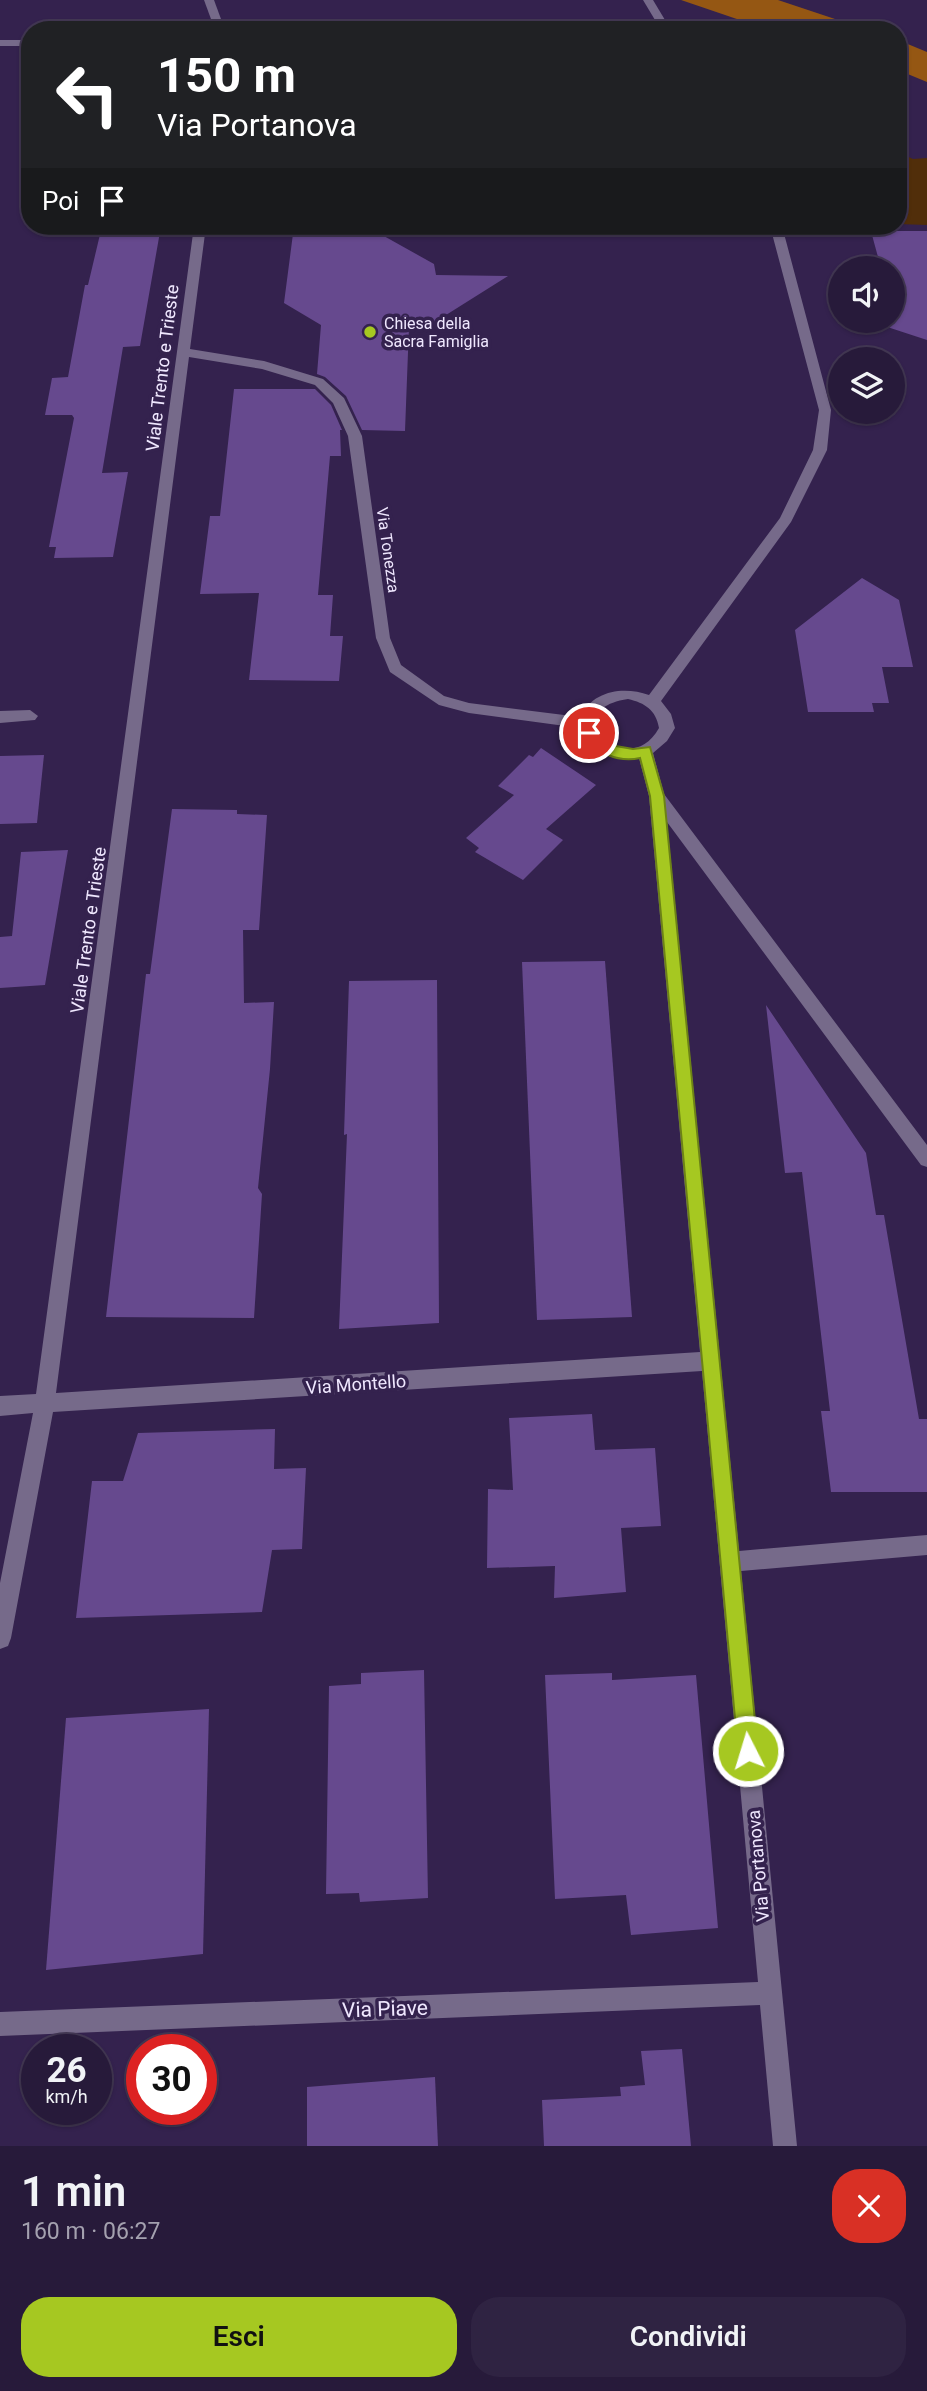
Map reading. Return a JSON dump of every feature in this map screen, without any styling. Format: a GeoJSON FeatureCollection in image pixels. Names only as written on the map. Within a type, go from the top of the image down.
{"type":"FeatureCollection","features":[{"type":"Feature","properties":{"kind":"street"},"geometry":{"type":"LineString","coordinates":[[209,0],[216,21]]}},
{"type":"Feature","properties":{"kind":"street"},"geometry":{"type":"LineString","coordinates":[[648,0],[661,21]]}},
{"type":"Feature","properties":{"kind":"street"},"geometry":{"type":"LineString","coordinates":[[0,43],[21,43]]}},
{"type":"Feature","properties":{"kind":"street","name":"Viale Trento e Trieste"},"geometry":{"type":"LineString","coordinates":[[0,1638],[45,1404],[199,235]]}},
{"type":"Feature","properties":{"kind":"street"},"geometry":{"type":"LineString","coordinates":[[652,702],[786,519],[820,450],[825,410],[778,235]]}},
{"type":"Feature","properties":{"kind":"street","name":"Via Tonezza"},"geometry":{"type":"LineString","coordinates":[[184,352],[264,365],[319,382],[338,401],[355,436],[383,638],[395,668],[439,700],[469,708],[586,723]]}},
{"type":"Feature","properties":{"kind":"street"},"geometry":{"type":"LineString","coordinates":[[615,695],[641,696],[652,702],[661,709],[667,728],[664,738],[645,751],[633,754],[606,749],[595,742],[586,723],[594,705],[615,695]]}},
{"type":"Feature","properties":{"kind":"street"},"geometry":{"type":"LineString","coordinates":[[0,717],[30,716]]}},
{"type":"Feature","properties":{"kind":"street","name":"Via Portanova"},"geometry":{"type":"LineString","coordinates":[[645,751],[657,796],[785,2146]]}},
{"type":"Feature","properties":{"kind":"street"},"geometry":{"type":"LineString","coordinates":[[657,796],[927,1159]]}},
{"type":"Feature","properties":{"kind":"street","name":"Via Montello"},"geometry":{"type":"LineString","coordinates":[[0,1406],[711,1362]]}},
{"type":"Feature","properties":{"kind":"street"},"geometry":{"type":"LineString","coordinates":[[730,1562],[927,1545]]}},
{"type":"Feature","properties":{"kind":"street","name":"Via Piave"},"geometry":{"type":"LineString","coordinates":[[0,2024],[770,1993]]}},
{"type":"Feature","properties":{"kind":"shaded area"},"geometry":{"type":"Polygon","coordinates":[[[681,0],[778,0],[841,21],[743,21],[681,0]]]}},
{"type":"Feature","properties":{"kind":"shaded area"},"geometry":{"type":"Polygon","coordinates":[[[907,44],[927,52],[927,82],[907,74],[907,44]]]}},
{"type":"Feature","properties":{"kind":"shaded area"},"geometry":{"type":"Polygon","coordinates":[[[907,156],[913,159],[927,158],[927,225],[907,224],[907,156]]]}},
{"type":"Feature","properties":{"kind":"building"},"geometry":{"type":"Polygon","coordinates":[[[907,231],[927,231],[927,340],[905,333],[905,256],[878,256],[872,235],[907,235],[907,231]]]}},
{"type":"Feature","properties":{"kind":"building"},"geometry":{"type":"Polygon","coordinates":[[[100,235],[159,235],[140,346],[123,347],[102,473],[128,472],[113,557],[54,558],[56,547],[49,547],[74,418],[72,415],[45,415],[52,378],[68,377],[85,285],[88,285],[100,235]]]}},
{"type":"Feature","properties":{"kind":"building","name":"Chiesa della Sacra Famiglia"},"geometry":{"type":"Polygon","coordinates":[[[293,235],[382,235],[434,264],[436,275],[508,276],[446,315],[445,326],[409,326],[405,431],[362,430],[346,396],[325,377],[317,374],[321,325],[284,303],[293,235]]]}},
{"type":"Feature","properties":{"kind":"building"},"geometry":{"type":"Polygon","coordinates":[[[234,389],[315,389],[331,405],[342,430],[341,456],[330,456],[318,595],[333,595],[330,636],[343,636],[339,681],[249,680],[259,593],[200,594],[210,516],[220,516],[234,389]]]}},
{"type":"Feature","properties":{"kind":"building"},"geometry":{"type":"Polygon","coordinates":[[[862,578],[899,600],[913,667],[882,667],[889,703],[872,703],[874,712],[808,712],[795,630],[862,578]]]}},
{"type":"Feature","properties":{"kind":"building"},"geometry":{"type":"Polygon","coordinates":[[[541,748],[596,785],[546,829],[563,840],[523,880],[475,852],[479,848],[466,838],[514,795],[498,786],[529,755],[533,757],[541,748]]]}},
{"type":"Feature","properties":{"kind":"building"},"geometry":{"type":"Polygon","coordinates":[[[44,755],[37,823],[0,824],[0,756],[44,755]]]}},
{"type":"Feature","properties":{"kind":"building"},"geometry":{"type":"Polygon","coordinates":[[[172,809],[237,810],[237,814],[267,815],[259,930],[243,930],[244,1003],[274,1002],[258,1188],[262,1194],[254,1318],[106,1317],[146,974],[150,974],[172,809]]]}},
{"type":"Feature","properties":{"kind":"building"},"geometry":{"type":"Polygon","coordinates":[[[68,850],[45,985],[0,988],[0,937],[12,936],[21,852],[68,850]]]}},
{"type":"Feature","properties":{"kind":"building"},"geometry":{"type":"Polygon","coordinates":[[[605,961],[632,1317],[537,1320],[522,962],[605,961]]]}},
{"type":"Feature","properties":{"kind":"building"},"geometry":{"type":"Polygon","coordinates":[[[437,980],[439,1323],[339,1329],[347,1134],[344,1135],[349,981],[437,980]]]}},
{"type":"Feature","properties":{"kind":"building"},"geometry":{"type":"Polygon","coordinates":[[[766,1005],[866,1153],[876,1215],[884,1215],[919,1419],[927,1419],[927,1492],[831,1492],[821,1411],[830,1411],[802,1172],[785,1173],[766,1005]]]}},
{"type":"Feature","properties":{"kind":"building"},"geometry":{"type":"Polygon","coordinates":[[[592,1414],[595,1450],[655,1448],[661,1526],[621,1528],[626,1592],[554,1598],[555,1566],[487,1568],[488,1489],[513,1490],[509,1418],[592,1414]]]}},
{"type":"Feature","properties":{"kind":"building"},"geometry":{"type":"Polygon","coordinates":[[[275,1429],[274,1469],[306,1468],[302,1549],[272,1550],[262,1612],[76,1618],[92,1481],[123,1481],[138,1433],[275,1429]]]}},
{"type":"Feature","properties":{"kind":"building"},"geometry":{"type":"Polygon","coordinates":[[[424,1670],[428,1898],[360,1902],[359,1893],[326,1894],[329,1686],[361,1684],[361,1673],[424,1670]]]}},
{"type":"Feature","properties":{"kind":"building"},"geometry":{"type":"Polygon","coordinates":[[[612,1673],[612,1680],[696,1675],[718,1928],[631,1935],[626,1895],[555,1899],[545,1675],[612,1673]]]}},
{"type":"Feature","properties":{"kind":"building"},"geometry":{"type":"Polygon","coordinates":[[[209,1709],[203,1954],[46,1970],[66,1718],[209,1709]]]}},
{"type":"Feature","properties":{"kind":"building"},"geometry":{"type":"Polygon","coordinates":[[[682,2049],[691,2146],[544,2146],[542,2100],[621,2096],[620,2087],[645,2085],[641,2051],[682,2049]]]}},
{"type":"Feature","properties":{"kind":"building"},"geometry":{"type":"Polygon","coordinates":[[[435,2077],[438,2146],[307,2146],[307,2087],[435,2077]]]}},
{"type":"Feature","properties":{"kind":"place","name":"Chiesa della Sacra Famiglia"},"geometry":{"type":"Point","coordinates":[370,332]}},
{"type":"Feature","properties":{"kind":"route"},"geometry":{"type":"LineString","coordinates":[[589,733],[595,742],[606,749],[633,754],[645,751],[657,796],[748,1751]]}}]}
